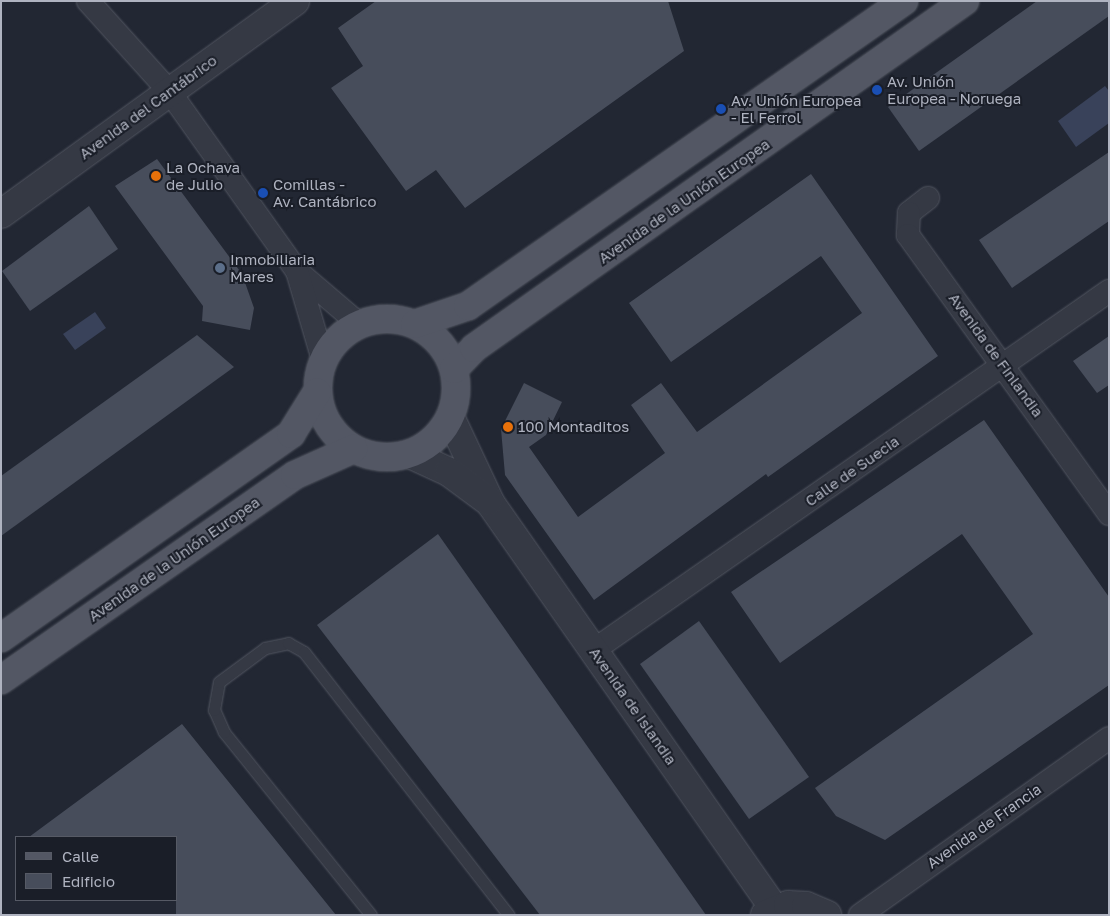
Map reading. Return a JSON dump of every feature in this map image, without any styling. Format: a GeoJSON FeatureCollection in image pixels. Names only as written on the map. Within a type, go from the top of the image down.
{"type":"FeatureCollection","features":[{"type":"Feature","properties":{"kind":"main road"},"geometry":{"type":"LineString","coordinates":[[415,324],[468,306],[904,1]]}},
{"type":"Feature","properties":{"kind":"main road","name":"Avenida de la Unión Europea"},"geometry":{"type":"LineString","coordinates":[[454,369],[474,348],[965,1]]}},
{"type":"Feature","properties":{"kind":"main road"},"geometry":{"type":"LineString","coordinates":[[387,318],[415,324],[439,342],[454,369],[456,393],[450,417],[440,432],[410,454],[381,457],[354,449],[335,434],[323,415],[318,392],[323,360],[338,338],[359,324],[387,318]]}},
{"type":"Feature","properties":{"kind":"main road"},"geometry":{"type":"LineString","coordinates":[[1,638],[291,434],[318,392]]}},
{"type":"Feature","properties":{"kind":"main road","name":"Avenida de la Unión Europea"},"geometry":{"type":"LineString","coordinates":[[1,680],[295,475],[354,449]]}},
{"type":"Feature","properties":{"kind":"street"},"geometry":{"type":"LineString","coordinates":[[88,1],[169,91],[297,272],[359,324]]}},
{"type":"Feature","properties":{"kind":"street","name":"Avenida del Cantábrico"},"geometry":{"type":"LineString","coordinates":[[1,214],[295,1]]}},
{"type":"Feature","properties":{"kind":"street","name":"Avenida de Finlandia"},"geometry":{"type":"LineString","coordinates":[[928,198],[909,213],[908,235],[1004,365],[1109,514]]}},
{"type":"Feature","properties":{"kind":"street"},"geometry":{"type":"LineString","coordinates":[[297,272],[323,360]]}},
{"type":"Feature","properties":{"kind":"street","name":"Calle de Suecia"},"geometry":{"type":"LineString","coordinates":[[594,650],[1109,291]]}},
{"type":"Feature","properties":{"kind":"street","name":"Avenida de Islandia"},"geometry":{"type":"LineString","coordinates":[[450,417],[491,504],[594,650],[770,912]]}},
{"type":"Feature","properties":{"kind":"street","name":"Avenida de Islandia"},"geometry":{"type":"LineString","coordinates":[[410,454],[449,472],[491,504]]}},
{"type":"Feature","properties":{"kind":"street","name":"Avenida de Francia"},"geometry":{"type":"LineString","coordinates":[[860,915],[1109,738]]}},
{"type":"Feature","properties":{"kind":"street"},"geometry":{"type":"LineString","coordinates":[[770,912],[806,906],[827,915]]}},
{"type":"Feature","properties":{"kind":"lane"},"geometry":{"type":"LineString","coordinates":[[371,915],[224,732],[214,710],[219,682],[265,648],[288,643],[304,652],[508,915]]}},
{"type":"Feature","properties":{"kind":"water"},"geometry":{"type":"Polygon","coordinates":[[[1105,86],[1109,91],[1109,123],[1076,147],[1058,121],[1105,86]]]}},
{"type":"Feature","properties":{"kind":"water"},"geometry":{"type":"Polygon","coordinates":[[[95,312],[106,328],[75,350],[63,334],[95,312]]]}},
{"type":"Feature","properties":{"kind":"building"},"geometry":{"type":"Polygon","coordinates":[[[376,1],[668,1],[684,51],[465,208],[436,170],[406,191],[331,88],[363,66],[338,28],[376,1]]]}},
{"type":"Feature","properties":{"kind":"building"},"geometry":{"type":"Polygon","coordinates":[[[1037,1],[1109,1],[1109,16],[919,151],[888,107],[1037,1]]]}},
{"type":"Feature","properties":{"kind":"building"},"geometry":{"type":"Polygon","coordinates":[[[1109,152],[1109,221],[1012,288],[979,240],[1109,152]]]}},
{"type":"Feature","properties":{"kind":"building"},"geometry":{"type":"Polygon","coordinates":[[[157,159],[242,274],[254,308],[250,330],[202,321],[203,306],[115,186],[157,159]]]}},
{"type":"Feature","properties":{"kind":"building"},"geometry":{"type":"Polygon","coordinates":[[[811,174],[938,356],[768,477],[766,474],[594,600],[505,475],[501,429],[524,383],[562,402],[546,435],[529,447],[578,517],[665,453],[631,405],[661,383],[697,432],[862,313],[821,256],[671,362],[629,303],[811,174]]]}},
{"type":"Feature","properties":{"kind":"building"},"geometry":{"type":"Polygon","coordinates":[[[89,206],[118,249],[30,311],[2,271],[89,206]]]}},
{"type":"Feature","properties":{"kind":"building"},"geometry":{"type":"Polygon","coordinates":[[[197,335],[234,367],[1,536],[1,476],[197,335]]]}},
{"type":"Feature","properties":{"kind":"building"},"geometry":{"type":"Polygon","coordinates":[[[1109,336],[1109,385],[1097,393],[1073,361],[1109,336]]]}},
{"type":"Feature","properties":{"kind":"building"},"geometry":{"type":"Polygon","coordinates":[[[984,420],[1109,597],[1109,685],[885,840],[836,816],[815,788],[1033,634],[962,534],[780,663],[731,592],[984,420]]]}},
{"type":"Feature","properties":{"kind":"building"},"geometry":{"type":"Polygon","coordinates":[[[438,534],[706,915],[540,915],[317,625],[438,534]]]}},
{"type":"Feature","properties":{"kind":"building"},"geometry":{"type":"Polygon","coordinates":[[[699,621],[809,777],[749,819],[640,664],[699,621]]]}},
{"type":"Feature","properties":{"kind":"building"},"geometry":{"type":"Polygon","coordinates":[[[182,724],[336,915],[176,915],[176,901],[178,901],[178,836],[30,836],[182,724]]]}},
{"type":"Feature","properties":{"kind":"place","name":"Av. Unión Europea - Noruega"},"geometry":{"type":"Point","coordinates":[877,90]}},
{"type":"Feature","properties":{"kind":"place","name":"Av. Unión Europea - El Ferrol"},"geometry":{"type":"Point","coordinates":[721,109]}},
{"type":"Feature","properties":{"kind":"place","name":"La Ochava de Julio"},"geometry":{"type":"Point","coordinates":[156,176]}},
{"type":"Feature","properties":{"kind":"place","name":"Comillas - Av. Cantábrico"},"geometry":{"type":"Point","coordinates":[263,193]}},
{"type":"Feature","properties":{"kind":"place","name":"Inmobiliaria Mares"},"geometry":{"type":"Point","coordinates":[220,268]}},
{"type":"Feature","properties":{"kind":"place","name":"100 Montaditos"},"geometry":{"type":"Point","coordinates":[508,427]}}]}
